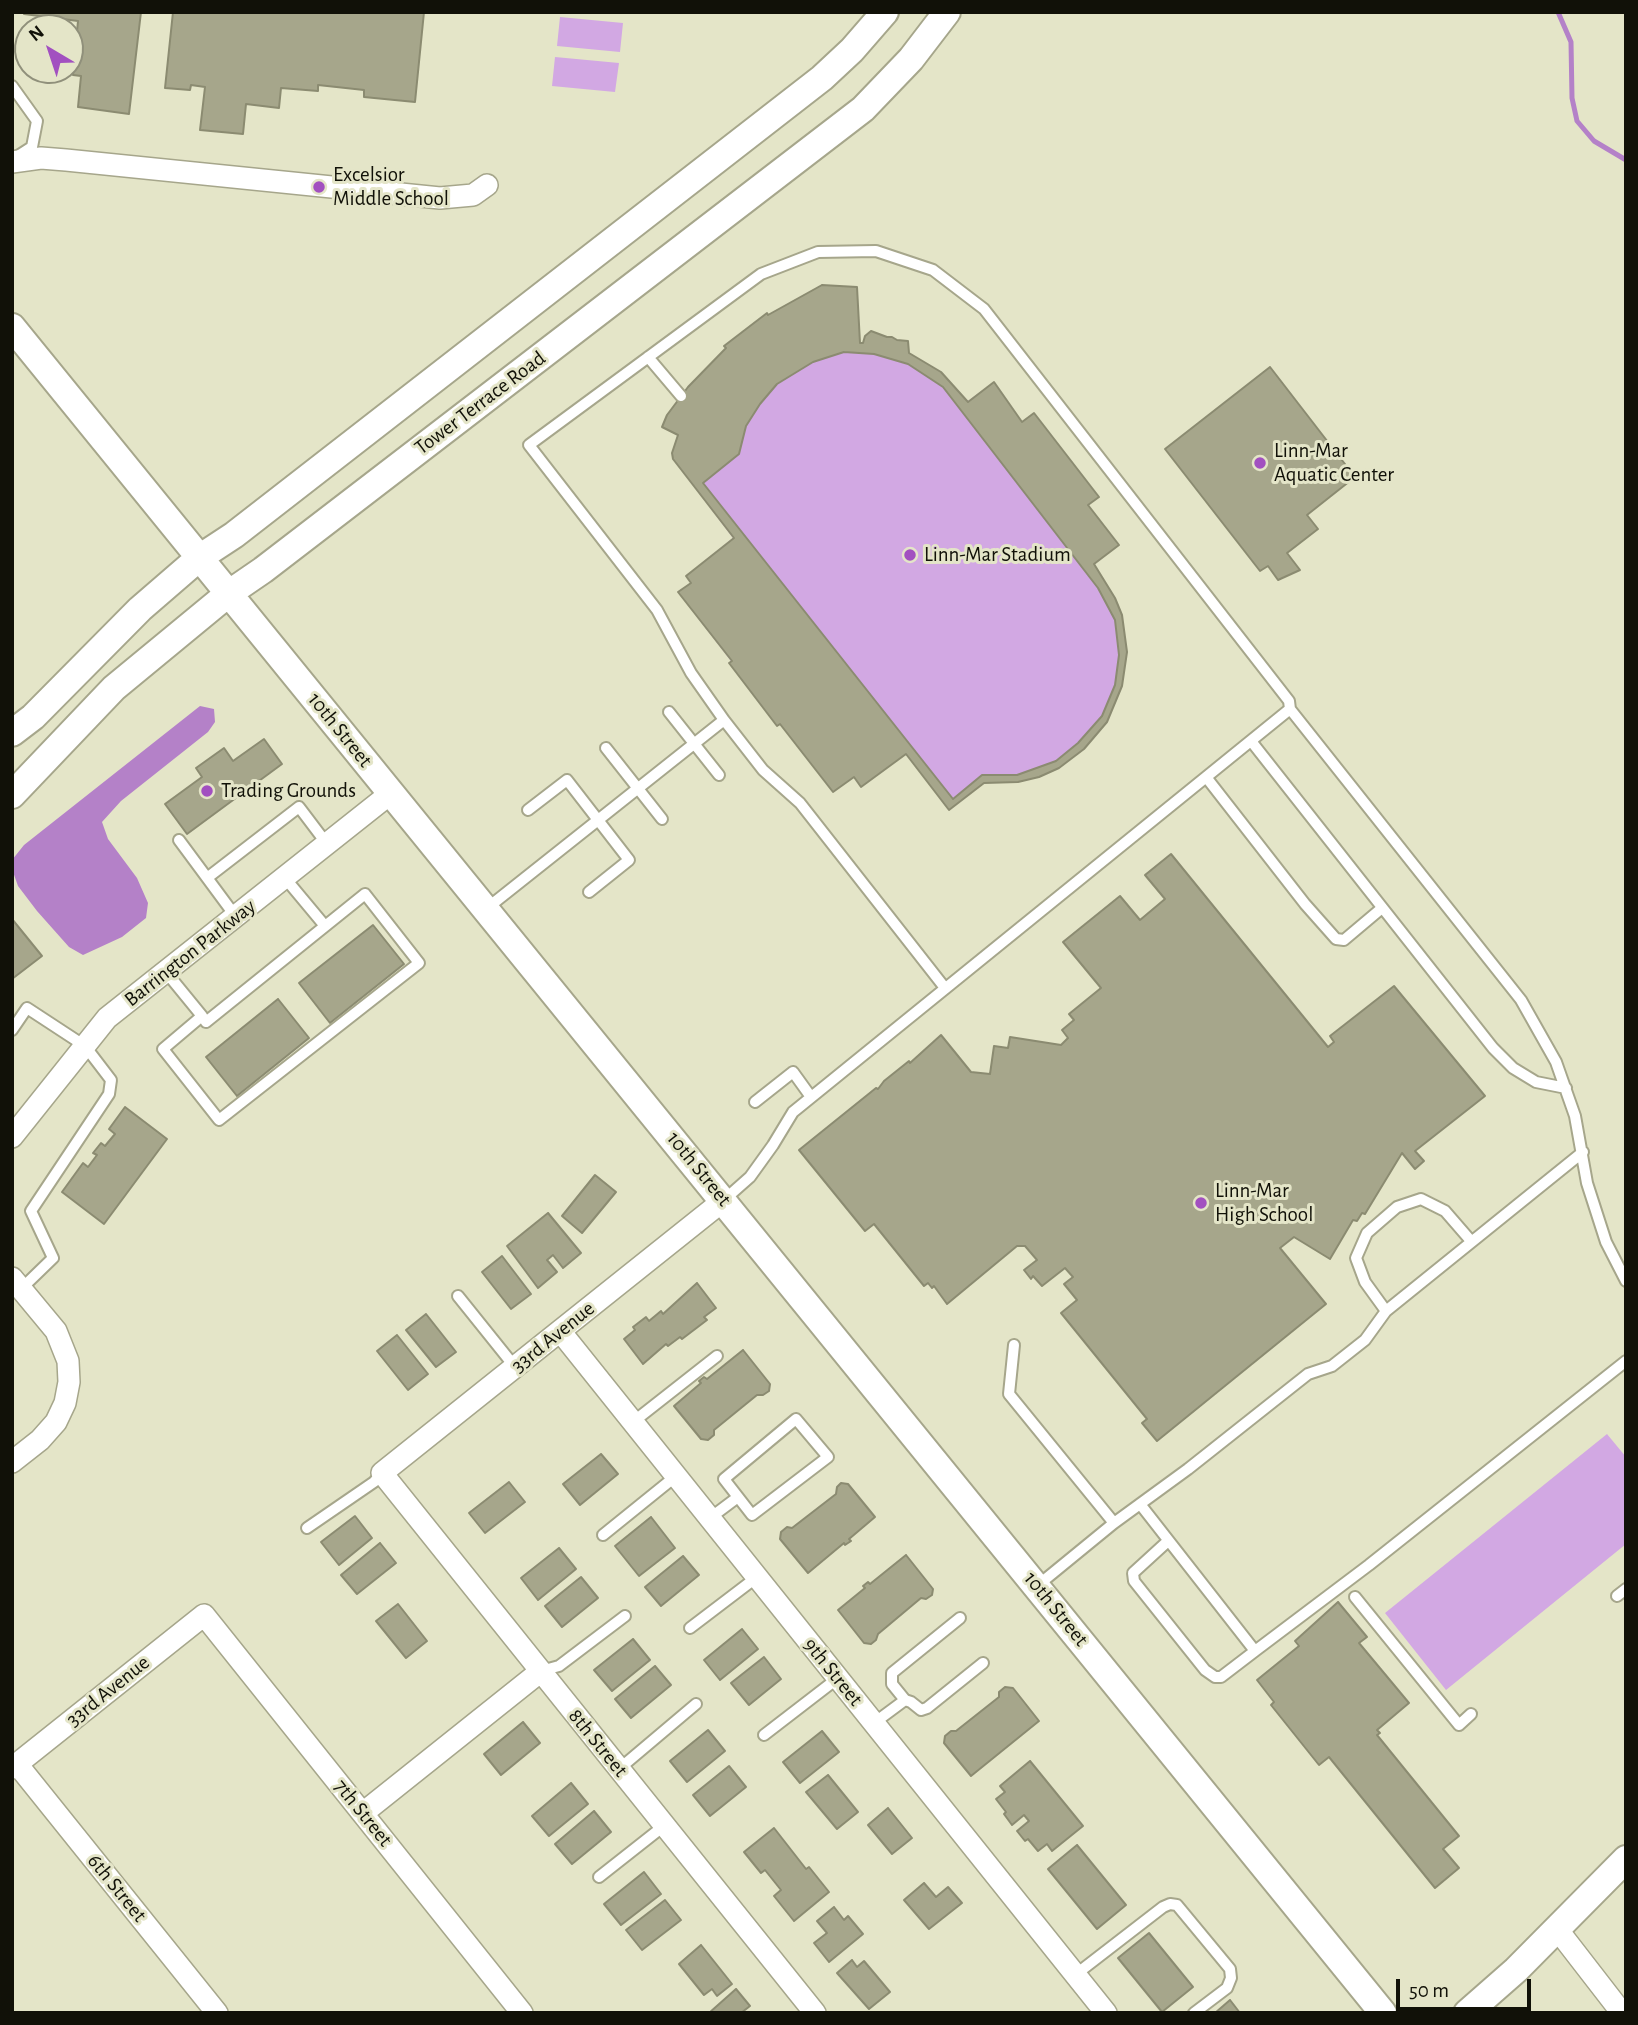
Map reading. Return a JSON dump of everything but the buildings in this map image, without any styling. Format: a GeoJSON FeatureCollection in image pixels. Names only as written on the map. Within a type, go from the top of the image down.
{"type":"FeatureCollection","features":[{"type":"Feature","properties":{"kind":"street"},"geometry":{"type":"LineString","coordinates":[[12,733],[33,717],[140,609],[199,558],[234,535],[822,78],[852,50],[885,12]]}},
{"type":"Feature","properties":{"kind":"street","name":"Tower Terrace Road"},"geometry":{"type":"LineString","coordinates":[[12,794],[114,688],[228,594],[845,124],[890,83],[930,37],[947,12]]}},
{"type":"Feature","properties":{"kind":"street"},"geometry":{"type":"LineString","coordinates":[[12,161],[41,158],[66,160],[440,198],[473,195],[487,185]]}},
{"type":"Feature","properties":{"kind":"street","name":"10th Street"},"geometry":{"type":"LineString","coordinates":[[12,327],[1383,2013]]}},
{"type":"Feature","properties":{"kind":"street","name":"Barrington Parkway"},"geometry":{"type":"LineString","coordinates":[[12,1137],[107,1018],[391,793]]}},
{"type":"Feature","properties":{"kind":"street","name":"33rd Avenue"},"geometry":{"type":"LineString","coordinates":[[383,1473],[724,1200]]}},
{"type":"Feature","properties":{"kind":"street"},"geometry":{"type":"LineString","coordinates":[[12,1462],[40,1440],[56,1422],[65,1403],[69,1382],[68,1361],[56,1331],[17,1283]]}},
{"type":"Feature","properties":{"kind":"street","name":"9th Street"},"geometry":{"type":"LineString","coordinates":[[560,1331],[1106,2013]]}},
{"type":"Feature","properties":{"kind":"street","name":"8th Street"},"geometry":{"type":"LineString","coordinates":[[383,1473],[815,2013]]}},
{"type":"Feature","properties":{"kind":"street","name":"33rd Avenue"},"geometry":{"type":"LineString","coordinates":[[14,1766],[204,1615]]}},
{"type":"Feature","properties":{"kind":"street","name":"7th Street"},"geometry":{"type":"LineString","coordinates":[[204,1615],[522,2013]]}},
{"type":"Feature","properties":{"kind":"street"},"geometry":{"type":"LineString","coordinates":[[363,1813],[541,1671]]}},
{"type":"Feature","properties":{"kind":"street","name":"6th Street"},"geometry":{"type":"LineString","coordinates":[[14,1766],[217,2013]]}},
{"type":"Feature","properties":{"kind":"street"},"geometry":{"type":"LineString","coordinates":[[1467,2013],[1516,1970],[1626,1859]]}},
{"type":"Feature","properties":{"kind":"street"},"geometry":{"type":"LineString","coordinates":[[1557,1929],[1622,2013]]}},
{"type":"Feature","properties":{"kind":"lane"},"geometry":{"type":"LineString","coordinates":[[12,86],[37,121],[32,147],[12,161]]}},
{"type":"Feature","properties":{"kind":"lane"},"geometry":{"type":"LineString","coordinates":[[945,988],[800,803],[763,770],[724,720],[691,673],[657,610],[529,445],[761,274],[818,252],[876,251],[933,271],[984,309],[1289,701],[1290,709],[1521,1000],[1556,1062],[1566,1088],[1583,1152],[1587,1183],[1606,1242],[1626,1281]]}},
{"type":"Feature","properties":{"kind":"lane"},"geometry":{"type":"LineString","coordinates":[[648,357],[681,396]]}},
{"type":"Feature","properties":{"kind":"lane"},"geometry":{"type":"LineString","coordinates":[[724,1200],[750,1177],[793,1112],[1290,709]]}},
{"type":"Feature","properties":{"kind":"lane"},"geometry":{"type":"LineString","coordinates":[[669,712],[719,775]]}},
{"type":"Feature","properties":{"kind":"lane"},"geometry":{"type":"LineString","coordinates":[[486,909],[724,720]]}},
{"type":"Feature","properties":{"kind":"lane"},"geometry":{"type":"LineString","coordinates":[[1251,741],[1493,1048],[1513,1068],[1536,1082],[1566,1088]]}},
{"type":"Feature","properties":{"kind":"lane"},"geometry":{"type":"LineString","coordinates":[[606,748],[662,819]]}},
{"type":"Feature","properties":{"kind":"lane"},"geometry":{"type":"LineString","coordinates":[[1206,777],[1305,904],[1336,939],[1344,940],[1382,908]]}},
{"type":"Feature","properties":{"kind":"lane"},"geometry":{"type":"LineString","coordinates":[[528,810],[567,780],[629,860],[589,892]]}},
{"type":"Feature","properties":{"kind":"lane"},"geometry":{"type":"LineString","coordinates":[[207,878],[299,807],[327,844]]}},
{"type":"Feature","properties":{"kind":"lane"},"geometry":{"type":"LineString","coordinates":[[179,840],[236,917]]}},
{"type":"Feature","properties":{"kind":"lane"},"geometry":{"type":"LineString","coordinates":[[285,878],[325,926]]}},
{"type":"Feature","properties":{"kind":"lane"},"geometry":{"type":"LineString","coordinates":[[166,972],[202,1016],[206,1022],[365,894],[419,963],[219,1120],[163,1049],[202,1016]]}},
{"type":"Feature","properties":{"kind":"lane"},"geometry":{"type":"LineString","coordinates":[[13,1028],[27,1008],[85,1046],[111,1080],[109,1094],[31,1211],[53,1258],[17,1283]]}},
{"type":"Feature","properties":{"kind":"lane"},"geometry":{"type":"LineString","coordinates":[[755,1102],[793,1073],[811,1097]]}},
{"type":"Feature","properties":{"kind":"lane"},"geometry":{"type":"LineString","coordinates":[[1037,1586],[1114,1523],[1308,1374],[1332,1366],[1365,1340],[1386,1311],[1583,1152]]}},
{"type":"Feature","properties":{"kind":"lane"},"geometry":{"type":"LineString","coordinates":[[1386,1311],[1365,1282],[1356,1258],[1367,1233],[1397,1207],[1421,1199],[1445,1211],[1471,1241]]}},
{"type":"Feature","properties":{"kind":"lane"},"geometry":{"type":"LineString","coordinates":[[458,1296],[515,1367]]}},
{"type":"Feature","properties":{"kind":"lane"},"geometry":{"type":"LineString","coordinates":[[1014,1345],[1009,1394],[1114,1523]]}},
{"type":"Feature","properties":{"kind":"lane"},"geometry":{"type":"LineString","coordinates":[[633,1422],[717,1356]]}},
{"type":"Feature","properties":{"kind":"lane"},"geometry":{"type":"LineString","coordinates":[[1168,1541],[1132,1573],[1134,1581],[1205,1670],[1215,1677],[1221,1677],[1369,1565],[1626,1361]]}},
{"type":"Feature","properties":{"kind":"lane"},"geometry":{"type":"LineString","coordinates":[[796,1419],[828,1457],[752,1515],[738,1497],[724,1479],[796,1419]]}},
{"type":"Feature","properties":{"kind":"lane"},"geometry":{"type":"LineString","coordinates":[[307,1528],[383,1473]]}},
{"type":"Feature","properties":{"kind":"lane"},"geometry":{"type":"LineString","coordinates":[[603,1535],[676,1476]]}},
{"type":"Feature","properties":{"kind":"lane"},"geometry":{"type":"LineString","coordinates":[[710,1518],[738,1497]]}},
{"type":"Feature","properties":{"kind":"lane"},"geometry":{"type":"LineString","coordinates":[[1140,1504],[1255,1651]]}},
{"type":"Feature","properties":{"kind":"lane"},"geometry":{"type":"LineString","coordinates":[[690,1628],[757,1577]]}},
{"type":"Feature","properties":{"kind":"lane"},"geometry":{"type":"LineString","coordinates":[[1355,1597],[1458,1725],[1471,1714]]}},
{"type":"Feature","properties":{"kind":"lane"},"geometry":{"type":"LineString","coordinates":[[541,1671],[559,1666],[625,1616]]}},
{"type":"Feature","properties":{"kind":"lane"},"geometry":{"type":"LineString","coordinates":[[960,1618],[892,1673],[892,1684],[905,1700],[921,1710],[928,1708],[983,1663]]}},
{"type":"Feature","properties":{"kind":"lane"},"geometry":{"type":"LineString","coordinates":[[765,1735],[838,1678]]}},
{"type":"Feature","properties":{"kind":"lane"},"geometry":{"type":"LineString","coordinates":[[874,1723],[905,1700]]}},
{"type":"Feature","properties":{"kind":"lane"},"geometry":{"type":"LineString","coordinates":[[619,1769],[696,1704]]}},
{"type":"Feature","properties":{"kind":"lane"},"geometry":{"type":"LineString","coordinates":[[599,1877],[665,1825]]}},
{"type":"Feature","properties":{"kind":"lane"},"geometry":{"type":"LineString","coordinates":[[1075,1975],[1163,1907],[1177,1905],[1230,1969],[1231,1978],[1227,1988],[1194,2013]]}},
{"type":"Feature","properties":{"kind":"shaded area"},"geometry":{"type":"Polygon","coordinates":[[[560,17],[623,23],[620,52],[557,46],[560,17]]]}},
{"type":"Feature","properties":{"kind":"shaded area"},"geometry":{"type":"Polygon","coordinates":[[[555,57],[619,63],[615,92],[552,86],[555,57]]]}},
{"type":"Feature","properties":{"kind":"shaded area","name":"Linn-Mar Stadium"},"geometry":{"type":"Polygon","coordinates":[[[857,287],[860,343],[863,343],[865,336],[871,331],[908,341],[909,353],[941,372],[968,401],[994,382],[1022,422],[1034,413],[1099,497],[1088,505],[1119,545],[1094,564],[1122,615],[1127,652],[1122,686],[1107,722],[1084,749],[1059,768],[1018,782],[984,783],[949,810],[906,754],[861,787],[854,777],[833,792],[780,724],[777,726],[678,592],[691,583],[686,576],[733,538],[673,459],[678,435],[662,427],[667,415],[688,387],[767,313],[768,315],[857,287]]]}},
{"type":"Feature","properties":{"kind":"shaded area"},"geometry":{"type":"Polygon","coordinates":[[[200,706],[214,709],[215,722],[208,732],[121,801],[102,822],[108,839],[137,878],[148,903],[146,918],[122,937],[83,955],[69,947],[18,886],[12,860],[24,845],[200,706]]]}},
{"type":"Feature","properties":{"kind":"shaded area"},"geometry":{"type":"Polygon","coordinates":[[[1607,1434],[1626,1457],[1626,1544],[1446,1690],[1385,1613],[1607,1434]]]}},
{"type":"Feature","properties":{"kind":"waterway"},"geometry":{"type":"LineString","coordinates":[[1558,12],[1571,42],[1572,98],[1577,121],[1594,141],[1626,160]]}},
{"type":"Feature","properties":{"kind":"place","name":"Excelsior Middle School"},"geometry":{"type":"Point","coordinates":[319,187]}},
{"type":"Feature","properties":{"kind":"place","name":"Linn-Mar Aquatic Center"},"geometry":{"type":"Point","coordinates":[1260,463]}},
{"type":"Feature","properties":{"kind":"place","name":"Linn-Mar Stadium"},"geometry":{"type":"Point","coordinates":[910,555]}},
{"type":"Feature","properties":{"kind":"place","name":"Trading Grounds"},"geometry":{"type":"Point","coordinates":[207,791]}},
{"type":"Feature","properties":{"kind":"place","name":"Linn-Mar High School"},"geometry":{"type":"Point","coordinates":[1201,1203]}}]}
